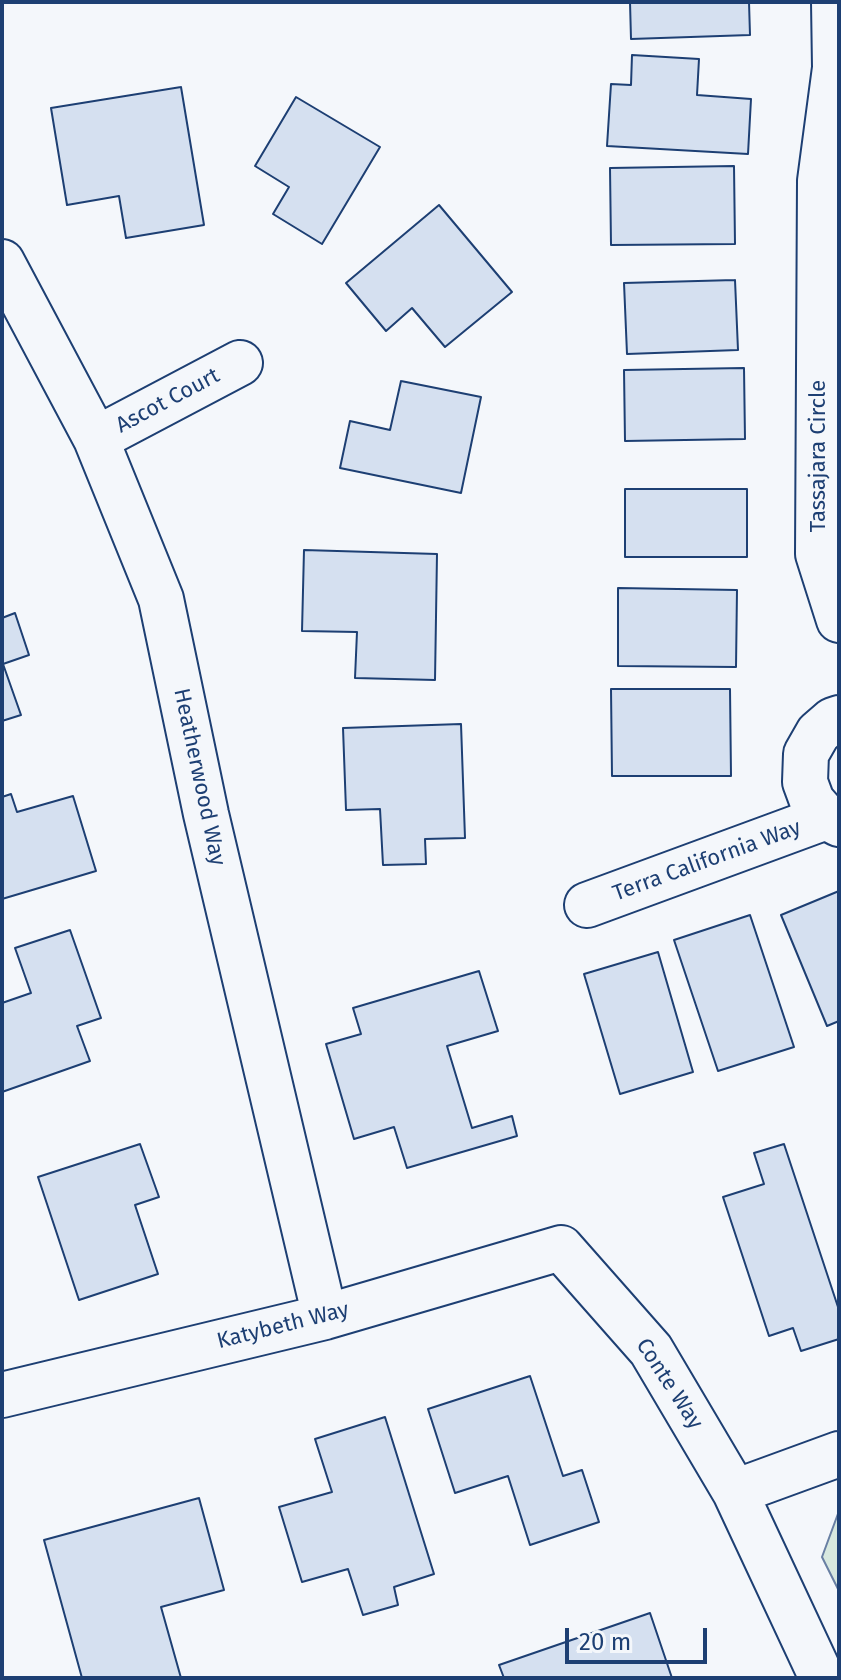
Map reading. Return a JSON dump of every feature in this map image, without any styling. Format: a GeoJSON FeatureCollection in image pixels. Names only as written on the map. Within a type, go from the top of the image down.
{"type":"FeatureCollection","features":[{"type":"Feature","properties":{"kind":"street","name":"Tassajara Circle"},"geometry":{"type":"LineString","coordinates":[[834,2],[835,68],[820,181],[818,554],[839,620]]}},
{"type":"Feature","properties":{"kind":"street","name":"Heatherwood Way"},"geometry":{"type":"LineString","coordinates":[[2,262],[96,439],[161,599],[206,814],[325,1317]]}},
{"type":"Feature","properties":{"kind":"street","name":"Ascot Court"},"geometry":{"type":"LineString","coordinates":[[96,439],[240,363]]}},
{"type":"Feature","properties":{"kind":"street"},"geometry":{"type":"LineString","coordinates":[[833,821],[812,801],[805,782],[806,754],[818,733],[839,718]]}},
{"type":"Feature","properties":{"kind":"street","name":"Terra California Way"},"geometry":{"type":"LineString","coordinates":[[587,905],[833,821]]}},
{"type":"Feature","properties":{"kind":"street","name":"Katybeth Way"},"geometry":{"type":"LineString","coordinates":[[2,1395],[325,1317],[561,1248]]}},
{"type":"Feature","properties":{"kind":"street","name":"Conte Way"},"geometry":{"type":"LineString","coordinates":[[561,1248],[651,1350],[735,1492],[822,1678]]}},
{"type":"Feature","properties":{"kind":"street"},"geometry":{"type":"LineString","coordinates":[[735,1492],[839,1454]]}},
{"type":"Feature","properties":{"kind":"shaded area"},"geometry":{"type":"Polygon","coordinates":[[[839,1511],[839,1591],[822,1557],[839,1511]]]}},
{"type":"Feature","properties":{"kind":"building"},"geometry":{"type":"Polygon","coordinates":[[[630,2],[749,2],[750,35],[631,39],[630,2]]]}},
{"type":"Feature","properties":{"kind":"building"},"geometry":{"type":"Polygon","coordinates":[[[632,55],[699,59],[697,95],[751,99],[748,154],[607,146],[611,84],[631,85],[632,55]]]}},
{"type":"Feature","properties":{"kind":"building"},"geometry":{"type":"Polygon","coordinates":[[[181,87],[204,225],[126,238],[119,196],[67,205],[51,108],[181,87]]]}},
{"type":"Feature","properties":{"kind":"building"},"geometry":{"type":"Polygon","coordinates":[[[296,97],[380,147],[322,244],[273,214],[289,187],[255,166],[296,97]]]}},
{"type":"Feature","properties":{"kind":"building"},"geometry":{"type":"Polygon","coordinates":[[[734,166],[735,244],[611,245],[610,168],[734,166]]]}},
{"type":"Feature","properties":{"kind":"building"},"geometry":{"type":"Polygon","coordinates":[[[439,205],[512,292],[445,347],[412,308],[386,331],[346,283],[439,205]]]}},
{"type":"Feature","properties":{"kind":"building"},"geometry":{"type":"Polygon","coordinates":[[[735,280],[738,350],[627,354],[624,283],[735,280]]]}},
{"type":"Feature","properties":{"kind":"building"},"geometry":{"type":"Polygon","coordinates":[[[744,368],[745,439],[625,441],[624,370],[744,368]]]}},
{"type":"Feature","properties":{"kind":"building"},"geometry":{"type":"Polygon","coordinates":[[[401,381],[481,397],[461,493],[340,468],[350,421],[390,430],[401,381]]]}},
{"type":"Feature","properties":{"kind":"building"},"geometry":{"type":"Polygon","coordinates":[[[625,489],[747,489],[747,557],[625,557],[625,489]]]}},
{"type":"Feature","properties":{"kind":"building"},"geometry":{"type":"Polygon","coordinates":[[[304,550],[437,554],[435,680],[355,678],[357,632],[302,631],[304,550]]]}},
{"type":"Feature","properties":{"kind":"building"},"geometry":{"type":"Polygon","coordinates":[[[618,588],[737,590],[736,667],[618,666],[618,588]]]}},
{"type":"Feature","properties":{"kind":"building"},"geometry":{"type":"Polygon","coordinates":[[[15,613],[29,655],[3,664],[21,715],[2,721],[2,618],[15,613]]]}},
{"type":"Feature","properties":{"kind":"building"},"geometry":{"type":"Polygon","coordinates":[[[611,689],[730,689],[731,776],[612,776],[611,689]]]}},
{"type":"Feature","properties":{"kind":"building"},"geometry":{"type":"Polygon","coordinates":[[[461,724],[465,838],[425,839],[426,864],[383,865],[380,809],[346,810],[343,728],[461,724]]]}},
{"type":"Feature","properties":{"kind":"building"},"geometry":{"type":"Polygon","coordinates":[[[11,794],[17,812],[73,796],[96,871],[2,899],[2,797],[11,794]]]}},
{"type":"Feature","properties":{"kind":"building"},"geometry":{"type":"Polygon","coordinates":[[[839,891],[839,1021],[827,1026],[781,915],[839,891]]]}},
{"type":"Feature","properties":{"kind":"building"},"geometry":{"type":"Polygon","coordinates":[[[750,915],[794,1047],[718,1071],[674,940],[750,915]]]}},
{"type":"Feature","properties":{"kind":"building"},"geometry":{"type":"Polygon","coordinates":[[[70,930],[101,1018],[77,1026],[90,1061],[2,1092],[2,1003],[31,993],[15,948],[70,930]]]}},
{"type":"Feature","properties":{"kind":"building"},"geometry":{"type":"Polygon","coordinates":[[[658,952],[693,1072],[620,1094],[584,974],[658,952]]]}},
{"type":"Feature","properties":{"kind":"building"},"geometry":{"type":"Polygon","coordinates":[[[479,971],[498,1031],[447,1046],[472,1128],[512,1116],[517,1136],[407,1168],[394,1127],[354,1139],[326,1044],[361,1034],[353,1008],[479,971]]]}},
{"type":"Feature","properties":{"kind":"building"},"geometry":{"type":"Polygon","coordinates":[[[140,1144],[159,1197],[135,1205],[158,1274],[79,1300],[38,1177],[140,1144]]]}},
{"type":"Feature","properties":{"kind":"building"},"geometry":{"type":"Polygon","coordinates":[[[784,1144],[839,1310],[839,1339],[801,1351],[793,1328],[769,1336],[723,1197],[764,1184],[754,1153],[784,1144]]]}},
{"type":"Feature","properties":{"kind":"building"},"geometry":{"type":"Polygon","coordinates":[[[530,1376],[563,1476],[582,1470],[599,1522],[530,1545],[508,1476],[455,1493],[428,1409],[530,1376]]]}},
{"type":"Feature","properties":{"kind":"building"},"geometry":{"type":"Polygon","coordinates":[[[385,1417],[434,1574],[394,1587],[398,1605],[363,1615],[348,1569],[302,1582],[279,1507],[332,1492],[315,1439],[385,1417]]]}},
{"type":"Feature","properties":{"kind":"building"},"geometry":{"type":"Polygon","coordinates":[[[199,1498],[224,1590],[161,1607],[181,1678],[82,1678],[44,1540],[199,1498]]]}},
{"type":"Feature","properties":{"kind":"building"},"geometry":{"type":"Polygon","coordinates":[[[650,1613],[672,1678],[504,1678],[499,1665],[650,1613]]]}}]}
